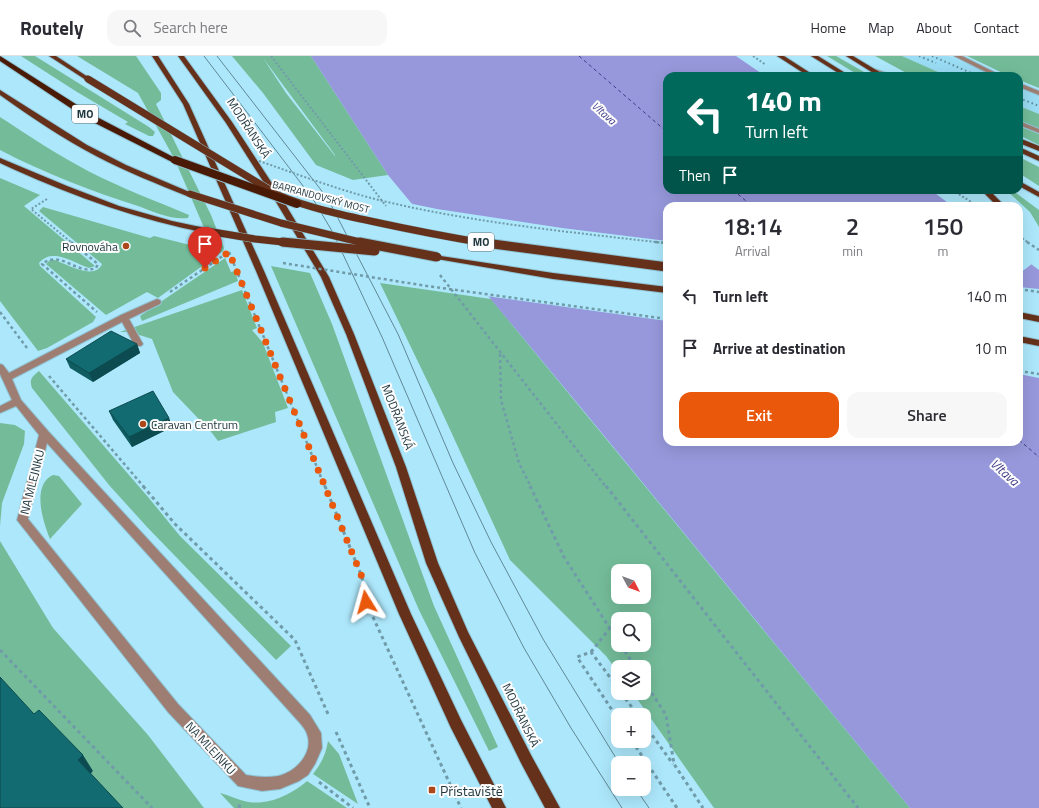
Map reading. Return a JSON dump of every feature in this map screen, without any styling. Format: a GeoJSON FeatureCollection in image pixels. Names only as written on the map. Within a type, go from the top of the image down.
{"type":"FeatureCollection","features":[{"type":"Feature","properties":{"kind":"highway","name":"BARRANDOVSKÝ MOST"},"geometry":{"type":"LineString","coordinates":[[0,58],[90,117],[175,160],[297,204]]}},
{"type":"Feature","properties":{"kind":"main road"},"geometry":{"type":"LineString","coordinates":[[52,56],[278,195],[297,204]]}},
{"type":"Feature","properties":{"kind":"main road"},"geometry":{"type":"LineString","coordinates":[[155,56],[186,104],[260,271],[405,614],[453,717],[499,808]]}},
{"type":"Feature","properties":{"kind":"main road","name":"MODŘANSKÁ"},"geometry":{"type":"LineString","coordinates":[[181,56],[229,122],[277,197],[325,277],[350,334],[402,467],[432,562],[463,633],[526,759],[553,808]]}},
{"type":"Feature","properties":{"kind":"main road"},"geometry":{"type":"LineString","coordinates":[[780,56],[806,72]]}},
{"type":"Feature","properties":{"kind":"main road"},"geometry":{"type":"LineString","coordinates":[[814,56],[840,72]]}},
{"type":"Feature","properties":{"kind":"main road"},"geometry":{"type":"LineString","coordinates":[[848,56],[874,71]]}},
{"type":"Feature","properties":{"kind":"main road","name":"MO"},"geometry":{"type":"LineString","coordinates":[[0,92],[36,117],[87,148],[114,162],[190,194],[259,218],[299,228],[437,257],[553,276],[663,290]]}},
{"type":"Feature","properties":{"kind":"main road"},"geometry":{"type":"LineString","coordinates":[[1023,142],[1039,149]]}},
{"type":"Feature","properties":{"kind":"main road"},"geometry":{"type":"LineString","coordinates":[[1023,151],[1039,159]]}},
{"type":"Feature","properties":{"kind":"main road"},"geometry":{"type":"LineString","coordinates":[[0,160],[45,180],[136,214],[176,226],[256,239],[437,257]]}},
{"type":"Feature","properties":{"kind":"main road"},"geometry":{"type":"LineString","coordinates":[[1023,185],[1039,195]]}},
{"type":"Feature","properties":{"kind":"main road"},"geometry":{"type":"LineString","coordinates":[[989,194],[997,202]]}},
{"type":"Feature","properties":{"kind":"main road","name":"BARRANDOVSKÝ MOST"},"geometry":{"type":"LineString","coordinates":[[297,204],[391,226],[457,238],[663,266]]}},
{"type":"Feature","properties":{"kind":"main road"},"geometry":{"type":"LineString","coordinates":[[1023,316],[1039,319]]}},
{"type":"Feature","properties":{"kind":"main road"},"geometry":{"type":"LineString","coordinates":[[1023,340],[1039,343]]}},
{"type":"Feature","properties":{"kind":"street"},"geometry":{"type":"LineString","coordinates":[[957,56],[991,72]]}},
{"type":"Feature","properties":{"kind":"street"},"geometry":{"type":"LineString","coordinates":[[1023,87],[1039,93]]}},
{"type":"Feature","properties":{"kind":"street"},"geometry":{"type":"LineString","coordinates":[[1023,125],[1039,131]]}},
{"type":"Feature","properties":{"kind":"street"},"geometry":{"type":"LineString","coordinates":[[7,378],[156,302]]}},
{"type":"Feature","properties":{"kind":"street"},"geometry":{"type":"LineString","coordinates":[[124,317],[138,344]]}},
{"type":"Feature","properties":{"kind":"street","name":"NA MLEJNKU"},"geometry":{"type":"LineString","coordinates":[[0,367],[7,378],[17,401],[44,434],[305,719],[314,733],[315,748],[310,760],[302,770],[294,776],[280,782],[262,784],[243,781],[173,708],[22,520],[44,434]]}},
{"type":"Feature","properties":{"kind":"street"},"geometry":{"type":"LineString","coordinates":[[0,410],[17,401]]}},
{"type":"Feature","properties":{"kind":"path"},"geometry":{"type":"LineString","coordinates":[[271,56],[388,208]]}},
{"type":"Feature","properties":{"kind":"path"},"geometry":{"type":"LineString","coordinates":[[258,160],[332,186],[382,200],[436,212],[562,231],[663,243]]}},
{"type":"Feature","properties":{"kind":"path"},"geometry":{"type":"LineString","coordinates":[[958,194],[970,202]]}},
{"type":"Feature","properties":{"kind":"path"},"geometry":{"type":"LineString","coordinates":[[51,197],[31,209],[98,264],[96,268],[88,271],[54,258],[46,260],[42,264],[98,313]]}},
{"type":"Feature","properties":{"kind":"path"},"geometry":{"type":"LineString","coordinates":[[1023,239],[1039,250]]}},
{"type":"Feature","properties":{"kind":"path"},"geometry":{"type":"LineString","coordinates":[[222,251],[229,252]]}},
{"type":"Feature","properties":{"kind":"path"},"geometry":{"type":"LineString","coordinates":[[156,302],[229,252]]}},
{"type":"Feature","properties":{"kind":"path"},"geometry":{"type":"LineString","coordinates":[[229,252],[362,577],[366,602],[462,808]]}},
{"type":"Feature","properties":{"kind":"path"},"geometry":{"type":"LineString","coordinates":[[277,261],[339,273],[505,298],[663,318]]}},
{"type":"Feature","properties":{"kind":"path"},"geometry":{"type":"LineString","coordinates":[[437,271],[858,808]]}},
{"type":"Feature","properties":{"kind":"path"},"geometry":{"type":"LineString","coordinates":[[1023,290],[1039,292]]}},
{"type":"Feature","properties":{"kind":"path"},"geometry":{"type":"LineString","coordinates":[[0,312],[39,363],[175,524],[295,640],[331,720]]}},
{"type":"Feature","properties":{"kind":"path"},"geometry":{"type":"LineString","coordinates":[[500,353],[502,400],[519,462],[564,557],[610,628],[592,652],[577,657],[611,708]]}},
{"type":"Feature","properties":{"kind":"path"},"geometry":{"type":"LineString","coordinates":[[1023,372],[1039,374]]}},
{"type":"Feature","properties":{"kind":"path"},"geometry":{"type":"LineString","coordinates":[[0,650],[152,808]]}},
{"type":"Feature","properties":{"kind":"path"},"geometry":{"type":"LineString","coordinates":[[592,652],[611,678]]}},
{"type":"Feature","properties":{"kind":"path"},"geometry":{"type":"LineString","coordinates":[[651,691],[666,715],[674,764]]}},
{"type":"Feature","properties":{"kind":"path"},"geometry":{"type":"LineString","coordinates":[[626,700],[633,708]]}},
{"type":"Feature","properties":{"kind":"path"},"geometry":{"type":"LineString","coordinates":[[334,728],[370,808]]}},
{"type":"Feature","properties":{"kind":"path"},"geometry":{"type":"LineString","coordinates":[[651,733],[674,764],[703,808]]}},
{"type":"Feature","properties":{"kind":"path"},"geometry":{"type":"LineString","coordinates":[[637,748],[677,808]]}},
{"type":"Feature","properties":{"kind":"path"},"geometry":{"type":"LineString","coordinates":[[302,770],[354,808]]}},
{"type":"Feature","properties":{"kind":"shaded area"},"geometry":{"type":"Polygon","coordinates":[[[902,56],[948,56],[986,72],[938,72],[902,56]]]}},
{"type":"Feature","properties":{"kind":"shaded area"},"geometry":{"type":"Polygon","coordinates":[[[1023,87],[1039,93],[1039,114],[1023,108],[1023,87]]]}},
{"type":"Feature","properties":{"kind":"green space"},"geometry":{"type":"Polygon","coordinates":[[[21,56],[35,56],[149,127],[155,132],[153,136],[149,136],[125,124],[128,122],[77,92],[21,56]]]}},
{"type":"Feature","properties":{"kind":"green space"},"geometry":{"type":"Polygon","coordinates":[[[77,56],[136,56],[161,93],[161,100],[156,104],[211,215],[224,248],[223,251],[158,298],[147,292],[106,315],[46,264],[50,260],[55,260],[73,268],[93,271],[98,269],[102,264],[39,211],[43,207],[150,238],[154,236],[214,251],[175,160],[138,93],[77,56]]]}},
{"type":"Feature","properties":{"kind":"green space"},"geometry":{"type":"Polygon","coordinates":[[[232,56],[311,56],[388,175],[353,180],[316,165],[263,93],[232,56]],[[263,58],[286,93],[335,155],[263,58]]]}},
{"type":"Feature","properties":{"kind":"green space"},"geometry":{"type":"Polygon","coordinates":[[[827,56],[836,56],[864,72],[853,72],[827,56]]]}},
{"type":"Feature","properties":{"kind":"green space"},"geometry":{"type":"Polygon","coordinates":[[[875,56],[902,56],[938,72],[905,72],[875,56]]]}},
{"type":"Feature","properties":{"kind":"green space"},"geometry":{"type":"Polygon","coordinates":[[[967,56],[1039,56],[1039,88],[1023,82],[1023,72],[1001,72],[967,56]]]}},
{"type":"Feature","properties":{"kind":"green space"},"geometry":{"type":"Polygon","coordinates":[[[1023,108],[1039,114],[1039,129],[1023,123],[1023,108]]]}},
{"type":"Feature","properties":{"kind":"green space"},"geometry":{"type":"Polygon","coordinates":[[[0,117],[88,171],[126,189],[189,215],[188,218],[175,218],[163,215],[103,194],[51,174],[0,150],[0,117]]]}},
{"type":"Feature","properties":{"kind":"green space"},"geometry":{"type":"Polygon","coordinates":[[[1023,128],[1039,134],[1039,145],[1023,137],[1023,128]]]}},
{"type":"Feature","properties":{"kind":"green space"},"geometry":{"type":"Polygon","coordinates":[[[1023,159],[1039,167],[1039,186],[1023,176],[1023,159]]]}},
{"type":"Feature","properties":{"kind":"green space"},"geometry":{"type":"Polygon","coordinates":[[[0,178],[40,195],[24,206],[95,266],[89,268],[57,256],[45,258],[39,263],[40,266],[96,317],[93,322],[47,348],[38,351],[0,301],[0,178]]]}},
{"type":"Feature","properties":{"kind":"green space"},"geometry":{"type":"Polygon","coordinates":[[[1010,194],[1017,194],[1039,210],[1039,227],[1030,212],[1023,206],[1023,202],[1019,202],[1010,194]]]}},
{"type":"Feature","properties":{"kind":"green space"},"geometry":{"type":"Polygon","coordinates":[[[225,258],[231,272],[235,271],[238,281],[142,321],[140,316],[225,258]]]}},
{"type":"Feature","properties":{"kind":"green space"},"geometry":{"type":"Polygon","coordinates":[[[271,266],[310,273],[332,324],[434,606],[498,747],[489,751],[419,610],[271,266]]]}},
{"type":"Feature","properties":{"kind":"green space"},"geometry":{"type":"Polygon","coordinates":[[[380,283],[491,299],[910,808],[714,808],[651,719],[651,708],[644,708],[638,700],[651,700],[651,660],[611,660],[611,663],[510,560],[435,397],[380,283]]]}},
{"type":"Feature","properties":{"kind":"green space"},"geometry":{"type":"Polygon","coordinates":[[[242,290],[257,328],[252,330],[263,343],[288,408],[275,412],[276,422],[218,441],[173,392],[152,339],[130,332],[120,332],[242,290]]]}},
{"type":"Feature","properties":{"kind":"green space"},"geometry":{"type":"Polygon","coordinates":[[[39,371],[180,536],[291,646],[276,660],[147,527],[109,485],[32,388],[32,378],[39,371]]]}},
{"type":"Feature","properties":{"kind":"green space"},"geometry":{"type":"Polygon","coordinates":[[[0,423],[15,425],[25,431],[24,444],[2,503],[0,526],[0,423]]]}},
{"type":"Feature","properties":{"kind":"green space"},"geometry":{"type":"Polygon","coordinates":[[[53,475],[59,476],[82,504],[50,539],[42,514],[41,495],[42,487],[46,480],[53,475]]]}},
{"type":"Feature","properties":{"kind":"green space"},"geometry":{"type":"Polygon","coordinates":[[[0,541],[53,628],[148,735],[204,808],[120,808],[89,776],[93,771],[46,730],[0,685],[0,541]]]}},
{"type":"Feature","properties":{"kind":"green space"},"geometry":{"type":"Polygon","coordinates":[[[328,741],[339,754],[358,804],[313,774],[323,759],[328,741]]]}},
{"type":"Feature","properties":{"kind":"green space"},"geometry":{"type":"Polygon","coordinates":[[[307,781],[347,808],[234,808],[220,793],[244,801],[269,801],[294,791],[307,781]]]}},
{"type":"Feature","properties":{"kind":"water","name":"Vltava"},"geometry":{"type":"Polygon","coordinates":[[[311,56],[736,56],[759,72],[663,72],[663,194],[936,194],[947,202],[663,202],[663,446],[1023,446],[1023,258],[1039,270],[1039,808],[910,808],[388,175],[311,56]]]}},
{"type":"Feature","properties":{"kind":"pier"},"geometry":{"type":"Polygon","coordinates":[[[408,203],[437,209],[562,228],[663,241],[663,320],[486,296],[408,203]]]}},
{"type":"Feature","properties":{"kind":"pier"},"geometry":{"type":"Polygon","coordinates":[[[1023,256],[1033,263],[1023,271],[1023,256]]]}},
{"type":"Feature","properties":{"kind":"pier"},"geometry":{"type":"Polygon","coordinates":[[[1023,287],[1039,289],[1039,378],[1023,375],[1023,287]]]}},
{"type":"Feature","properties":{"kind":"building"},"geometry":{"type":"Polygon","coordinates":[[[111,331],[137,344],[89,373],[66,359],[111,331]]]}},
{"type":"Feature","properties":{"kind":"building","name":"Caravan Centrum"},"geometry":{"type":"Polygon","coordinates":[[[153,391],[169,418],[129,437],[109,411],[153,391]]]}},
{"type":"Feature","properties":{"kind":"building"},"geometry":{"type":"Polygon","coordinates":[[[0,677],[34,714],[39,710],[83,755],[78,760],[123,808],[0,808],[0,677]]]}},
{"type":"Feature","properties":{"kind":"ferry route"},"geometry":{"type":"LineString","coordinates":[[579,56],[663,129]]}},
{"type":"Feature","properties":{"kind":"ferry route"},"geometry":{"type":"LineString","coordinates":[[738,194],[747,202]]}},
{"type":"Feature","properties":{"kind":"ferry route"},"geometry":{"type":"LineString","coordinates":[[1023,443],[1039,457]]}},
{"type":"Feature","properties":{"kind":"tram line"},"geometry":{"type":"LineString","coordinates":[[204,56],[313,199],[332,231],[382,337],[475,553],[524,648],[571,728],[622,808]]}},
{"type":"Feature","properties":{"kind":"tram line"},"geometry":{"type":"LineString","coordinates":[[217,56],[328,199],[398,334],[453,463],[491,542],[543,639],[615,756]]}},
{"type":"Feature","properties":{"kind":"tram line"},"geometry":{"type":"LineString","coordinates":[[641,796],[649,808]]}},
{"type":"Feature","properties":{"kind":"railway"},"geometry":{"type":"LineString","coordinates":[[919,56],[936,63]]}},
{"type":"Feature","properties":{"kind":"railway"},"geometry":{"type":"LineString","coordinates":[[932,56],[969,72]]}},
{"type":"Feature","properties":{"kind":"railway"},"geometry":{"type":"LineString","coordinates":[[1023,100],[1039,106]]}},
{"type":"Feature","properties":{"kind":"place","name":"Rovnováha"},"geometry":{"type":"Point","coordinates":[126,246]}},
{"type":"Feature","properties":{"kind":"place","name":"Caravan Centrum"},"geometry":{"type":"Point","coordinates":[143,424]}},
{"type":"Feature","properties":{"kind":"place","name":"Přístaviště"},"geometry":{"type":"Point","coordinates":[432,790]}},
{"type":"Feature","properties":{"kind":"route"},"geometry":{"type":"LineString","coordinates":[[205,268],[229,252],[362,577],[366,602]]}}]}
